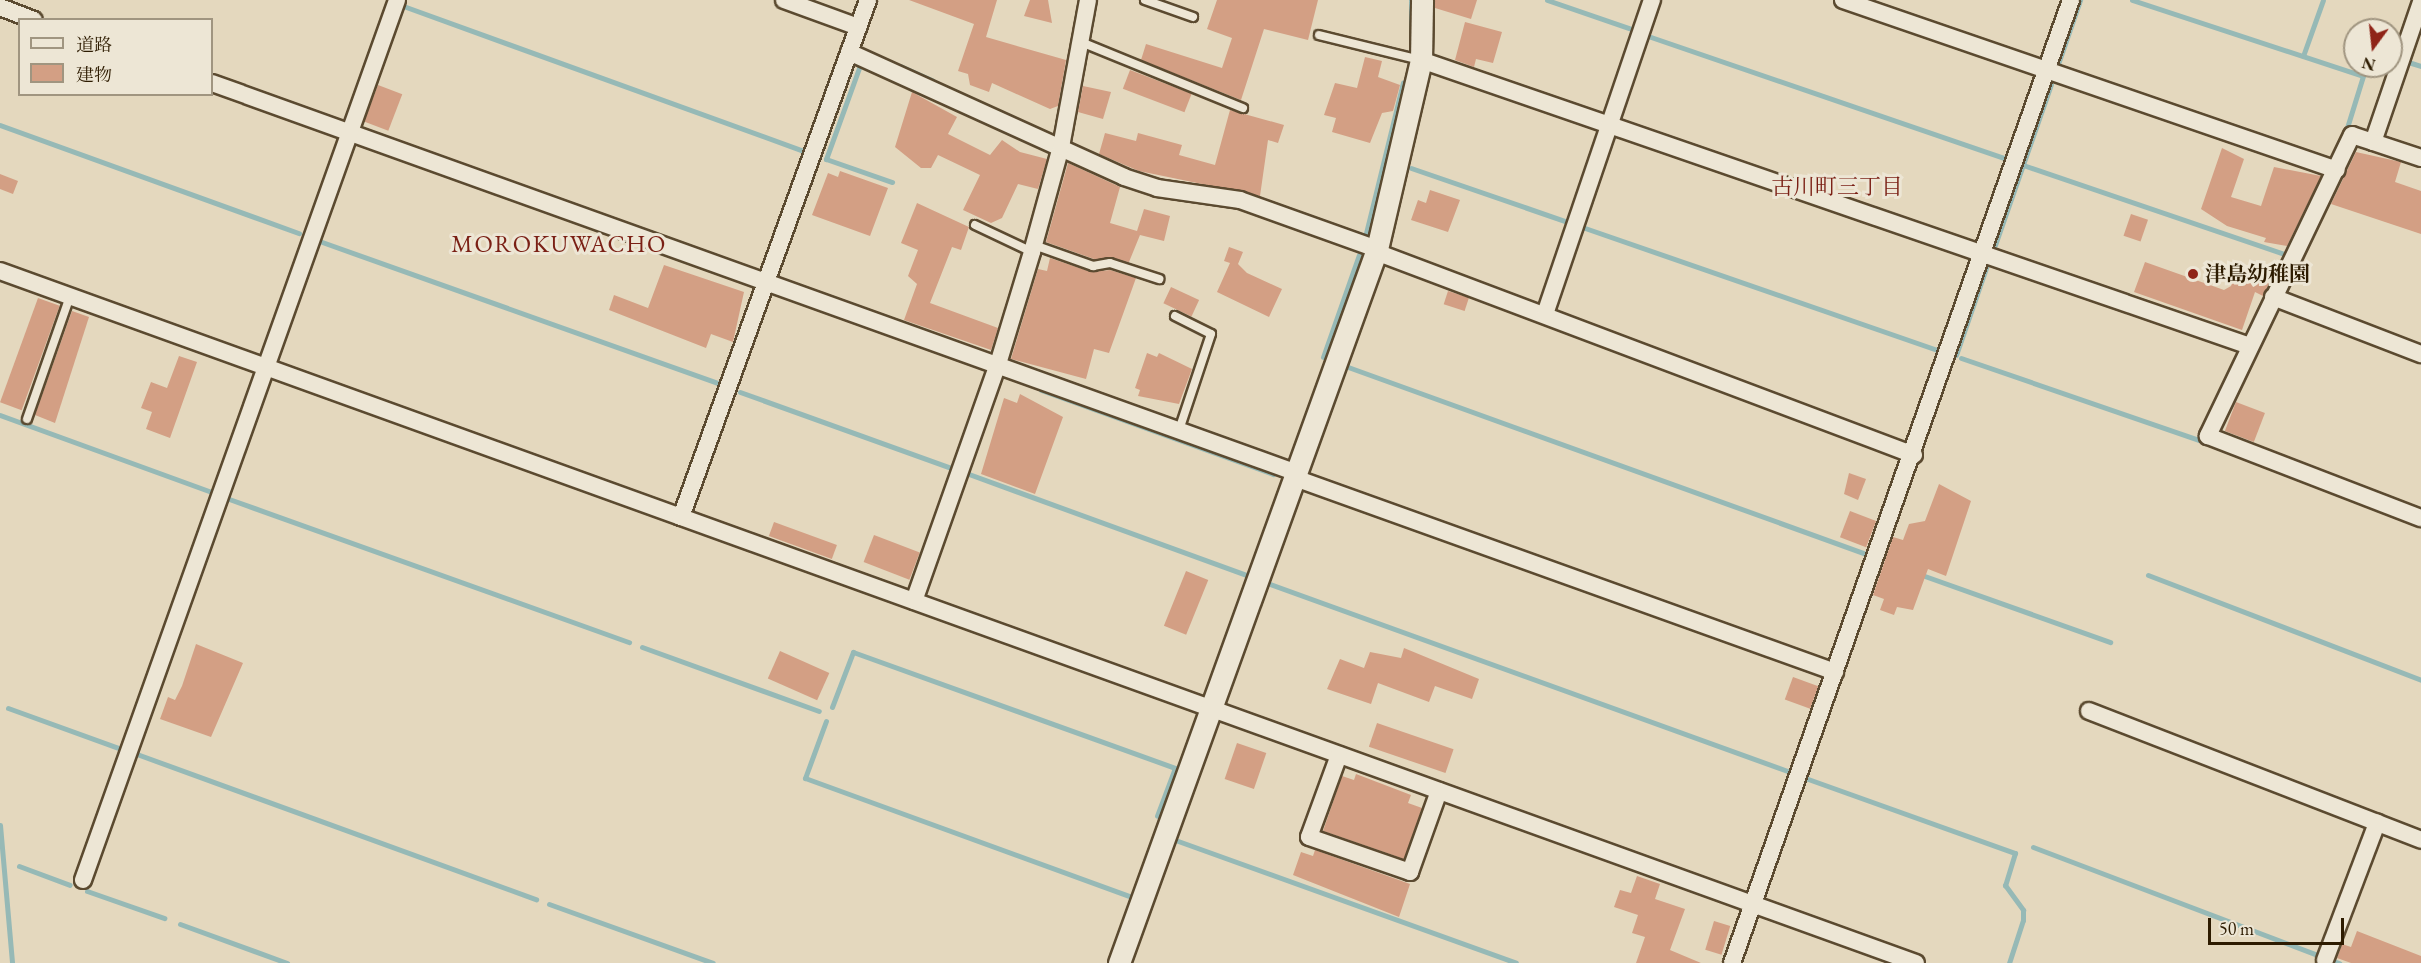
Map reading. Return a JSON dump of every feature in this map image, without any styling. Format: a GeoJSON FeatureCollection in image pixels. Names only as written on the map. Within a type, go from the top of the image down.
{"type":"FeatureCollection","features":[{"type":"Feature","properties":{"kind":"street"},"geometry":{"type":"LineString","coordinates":[[83,880],[397,0]]}},
{"type":"Feature","properties":{"kind":"street"},"geometry":{"type":"LineString","coordinates":[[784,0],[858,27]]}},
{"type":"Feature","properties":{"kind":"street"},"geometry":{"type":"LineString","coordinates":[[681,517],[868,0]]}},
{"type":"Feature","properties":{"kind":"street"},"geometry":{"type":"LineString","coordinates":[[914,601],[998,364],[1033,248],[1061,147],[1088,0]]}},
{"type":"Feature","properties":{"kind":"street"},"geometry":{"type":"LineString","coordinates":[[1119,963],[1376,250],[1420,60],[1422,0]]}},
{"type":"Feature","properties":{"kind":"street"},"geometry":{"type":"LineString","coordinates":[[1545,314],[1652,0]]}},
{"type":"Feature","properties":{"kind":"street"},"geometry":{"type":"LineString","coordinates":[[1843,0],[2337,170]]}},
{"type":"Feature","properties":{"kind":"street"},"geometry":{"type":"LineString","coordinates":[[1732,963],[1914,455],[2071,0]]}},
{"type":"Feature","properties":{"kind":"street"},"geometry":{"type":"LineString","coordinates":[[2373,142],[2421,2]]}},
{"type":"Feature","properties":{"kind":"street"},"geometry":{"type":"LineString","coordinates":[[0,7],[29,18]]}},
{"type":"Feature","properties":{"kind":"street"},"geometry":{"type":"LineString","coordinates":[[849,52],[1157,188],[1240,200],[1914,455]]}},
{"type":"Feature","properties":{"kind":"street"},"geometry":{"type":"LineString","coordinates":[[1420,60],[2247,345]]}},
{"type":"Feature","properties":{"kind":"street"},"geometry":{"type":"LineString","coordinates":[[213,83],[767,279],[1835,672]]}},
{"type":"Feature","properties":{"kind":"street"},"geometry":{"type":"LineString","coordinates":[[2421,158],[2352,135],[2337,170],[2247,345],[2247,359],[2208,436],[2421,518]]}},
{"type":"Feature","properties":{"kind":"street"},"geometry":{"type":"LineString","coordinates":[[0,271],[1916,963]]}},
{"type":"Feature","properties":{"kind":"street"},"geometry":{"type":"LineString","coordinates":[[2273,297],[2421,354]]}},
{"type":"Feature","properties":{"kind":"street"},"geometry":{"type":"LineString","coordinates":[[2089,711],[2421,840]]}},
{"type":"Feature","properties":{"kind":"street"},"geometry":{"type":"LineString","coordinates":[[1339,754],[1309,837],[1410,872],[1439,791]]}},
{"type":"Feature","properties":{"kind":"street"},"geometry":{"type":"LineString","coordinates":[[2325,960],[2377,823]]}},
{"type":"Feature","properties":{"kind":"lane"},"geometry":{"type":"LineString","coordinates":[[1145,0],[1193,17]]}},
{"type":"Feature","properties":{"kind":"lane"},"geometry":{"type":"LineString","coordinates":[[1318,35],[1420,60]]}},
{"type":"Feature","properties":{"kind":"lane"},"geometry":{"type":"LineString","coordinates":[[1081,42],[1243,108]]}},
{"type":"Feature","properties":{"kind":"lane"},"geometry":{"type":"LineString","coordinates":[[975,225],[1033,248],[1093,266],[1110,263],[1159,279]]}},
{"type":"Feature","properties":{"kind":"lane"},"geometry":{"type":"LineString","coordinates":[[27,419],[70,296]]}},
{"type":"Feature","properties":{"kind":"lane"},"geometry":{"type":"LineString","coordinates":[[1175,316],[1211,334],[1179,430]]}},
{"type":"Feature","properties":{"kind":"building"},"geometry":{"type":"Polygon","coordinates":[[[909,0],[997,0],[986,37],[1066,60],[1058,106],[1050,109],[992,83],[989,92],[970,85],[968,74],[958,71],[974,24],[909,0]]]}},
{"type":"Feature","properties":{"kind":"building"},"geometry":{"type":"Polygon","coordinates":[[[1030,0],[1048,0],[1052,23],[1024,16],[1030,0]]]}},
{"type":"Feature","properties":{"kind":"building"},"geometry":{"type":"Polygon","coordinates":[[[1217,0],[1318,0],[1308,40],[1264,29],[1241,100],[1141,60],[1146,44],[1222,68],[1232,38],[1207,29],[1217,0]]]}},
{"type":"Feature","properties":{"kind":"building"},"geometry":{"type":"Polygon","coordinates":[[[1435,0],[1477,0],[1471,19],[1435,8],[1435,0]]]}},
{"type":"Feature","properties":{"kind":"building"},"geometry":{"type":"Polygon","coordinates":[[[1465,22],[1502,32],[1493,63],[1476,59],[1474,67],[1455,60],[1465,22]]]}},
{"type":"Feature","properties":{"kind":"building"},"geometry":{"type":"Polygon","coordinates":[[[1365,57],[1382,61],[1378,77],[1400,85],[1393,111],[1382,113],[1370,143],[1332,132],[1336,118],[1324,115],[1335,83],[1357,88],[1365,57]]]}},
{"type":"Feature","properties":{"kind":"building"},"geometry":{"type":"Polygon","coordinates":[[[1130,70],[1192,94],[1184,112],[1123,89],[1130,70]]]}},
{"type":"Feature","properties":{"kind":"building"},"geometry":{"type":"Polygon","coordinates":[[[378,85],[402,94],[388,131],[364,121],[378,85]]]}},
{"type":"Feature","properties":{"kind":"building"},"geometry":{"type":"Polygon","coordinates":[[[1083,86],[1111,92],[1103,119],[1078,112],[1083,86]]]}},
{"type":"Feature","properties":{"kind":"building"},"geometry":{"type":"Polygon","coordinates":[[[912,92],[957,117],[948,134],[990,155],[1002,140],[1020,152],[1047,159],[1038,189],[1018,184],[1002,218],[991,223],[963,210],[980,175],[938,155],[931,168],[921,168],[895,147],[912,92]]]}},
{"type":"Feature","properties":{"kind":"building"},"geometry":{"type":"Polygon","coordinates":[[[1230,110],[1284,125],[1278,143],[1268,140],[1260,196],[1139,171],[1099,154],[1105,133],[1136,141],[1138,133],[1182,145],[1179,155],[1215,165],[1230,110]]]}},
{"type":"Feature","properties":{"kind":"building"},"geometry":{"type":"Polygon","coordinates":[[[2222,148],[2244,159],[2231,197],[2261,206],[2274,167],[2321,176],[2287,246],[2264,242],[2266,238],[2227,226],[2201,209],[2222,148]]]}},
{"type":"Feature","properties":{"kind":"building"},"geometry":{"type":"Polygon","coordinates":[[[2356,152],[2401,162],[2395,182],[2421,191],[2421,234],[2331,204],[2356,152]]]}},
{"type":"Feature","properties":{"kind":"building"},"geometry":{"type":"Polygon","coordinates":[[[1068,163],[1120,187],[1110,223],[1137,231],[1144,209],[1170,216],[1164,241],[1140,235],[1129,262],[1094,259],[1046,242],[1068,163]]]}},
{"type":"Feature","properties":{"kind":"building"},"geometry":{"type":"Polygon","coordinates":[[[840,171],[888,188],[870,236],[812,215],[828,173],[838,177],[840,171]]]}},
{"type":"Feature","properties":{"kind":"building"},"geometry":{"type":"Polygon","coordinates":[[[0,174],[18,181],[13,194],[0,189],[0,174]]]}},
{"type":"Feature","properties":{"kind":"building"},"geometry":{"type":"Polygon","coordinates":[[[1430,190],[1460,200],[1448,232],[1411,220],[1418,200],[1426,203],[1430,190]]]}},
{"type":"Feature","properties":{"kind":"building"},"geometry":{"type":"Polygon","coordinates":[[[917,203],[969,227],[961,250],[952,247],[930,303],[998,328],[991,350],[904,320],[917,284],[908,276],[918,250],[901,243],[917,203]]]}},
{"type":"Feature","properties":{"kind":"building"},"geometry":{"type":"Polygon","coordinates":[[[2131,214],[2148,220],[2141,242],[2124,236],[2131,214]]]}},
{"type":"Feature","properties":{"kind":"building"},"geometry":{"type":"Polygon","coordinates":[[[1229,247],[1243,252],[1238,264],[1247,273],[1282,289],[1269,317],[1217,292],[1230,263],[1224,261],[1229,247]]]}},
{"type":"Feature","properties":{"kind":"building"},"geometry":{"type":"Polygon","coordinates":[[[1050,258],[1091,272],[1110,270],[1136,278],[1109,353],[1094,349],[1086,379],[1011,359],[1038,269],[1047,271],[1050,258]]]}},
{"type":"Feature","properties":{"kind":"building"},"geometry":{"type":"Polygon","coordinates":[[[2145,262],[2224,290],[2231,286],[2238,264],[2270,282],[2263,296],[2255,292],[2242,330],[2134,292],[2145,262]]]}},
{"type":"Feature","properties":{"kind":"building"},"geometry":{"type":"Polygon","coordinates":[[[664,265],[744,292],[733,342],[711,334],[706,348],[609,310],[614,295],[648,308],[664,265]]]}},
{"type":"Feature","properties":{"kind":"building"},"geometry":{"type":"Polygon","coordinates":[[[1171,287],[1199,300],[1191,316],[1163,303],[1171,287]]]}},
{"type":"Feature","properties":{"kind":"building"},"geometry":{"type":"Polygon","coordinates":[[[1448,291],[1469,298],[1465,311],[1444,304],[1448,291]]]}},
{"type":"Feature","properties":{"kind":"building"},"geometry":{"type":"Polygon","coordinates":[[[38,298],[60,306],[22,410],[0,402],[38,298]]]}},
{"type":"Feature","properties":{"kind":"building"},"geometry":{"type":"Polygon","coordinates":[[[72,311],[89,317],[55,423],[35,415],[72,311]]]}},
{"type":"Feature","properties":{"kind":"building"},"geometry":{"type":"Polygon","coordinates":[[[1147,353],[1157,357],[1159,353],[1192,369],[1179,404],[1138,396],[1140,390],[1135,388],[1147,353]]]}},
{"type":"Feature","properties":{"kind":"building"},"geometry":{"type":"Polygon","coordinates":[[[179,356],[197,362],[170,438],[146,429],[152,412],[141,408],[151,382],[167,388],[179,356]]]}},
{"type":"Feature","properties":{"kind":"building"},"geometry":{"type":"Polygon","coordinates":[[[1020,394],[1063,417],[1035,494],[981,474],[1004,398],[1017,403],[1020,394]]]}},
{"type":"Feature","properties":{"kind":"building"},"geometry":{"type":"Polygon","coordinates":[[[2236,402],[2265,413],[2254,442],[2225,431],[2236,402]]]}},
{"type":"Feature","properties":{"kind":"building"},"geometry":{"type":"Polygon","coordinates":[[[1849,473],[1866,479],[1858,500],[1844,494],[1849,473]]]}},
{"type":"Feature","properties":{"kind":"building"},"geometry":{"type":"Polygon","coordinates":[[[1939,484],[1971,501],[1946,576],[1928,569],[1913,610],[1897,607],[1894,615],[1880,610],[1884,599],[1873,595],[1893,537],[1903,540],[1909,524],[1925,521],[1939,484]]]}},
{"type":"Feature","properties":{"kind":"building"},"geometry":{"type":"Polygon","coordinates":[[[1850,511],[1876,521],[1866,547],[1840,537],[1850,511]]]}},
{"type":"Feature","properties":{"kind":"building"},"geometry":{"type":"Polygon","coordinates":[[[774,522],[837,545],[832,559],[769,536],[774,522]]]}},
{"type":"Feature","properties":{"kind":"building"},"geometry":{"type":"Polygon","coordinates":[[[874,535],[920,553],[909,580],[864,562],[874,535]]]}},
{"type":"Feature","properties":{"kind":"building"},"geometry":{"type":"Polygon","coordinates":[[[1186,571],[1208,580],[1186,635],[1164,626],[1186,571]]]}},
{"type":"Feature","properties":{"kind":"building"},"geometry":{"type":"Polygon","coordinates":[[[196,644],[243,663],[211,737],[160,719],[168,697],[175,700],[182,686],[196,644]]]}},
{"type":"Feature","properties":{"kind":"building"},"geometry":{"type":"Polygon","coordinates":[[[1404,648],[1479,679],[1472,699],[1435,686],[1429,702],[1378,683],[1371,704],[1327,689],[1340,659],[1364,668],[1370,652],[1401,658],[1404,648]]]}},
{"type":"Feature","properties":{"kind":"building"},"geometry":{"type":"Polygon","coordinates":[[[780,651],[829,673],[817,700],[768,678],[780,651]]]}},
{"type":"Feature","properties":{"kind":"building"},"geometry":{"type":"Polygon","coordinates":[[[1793,677],[1818,686],[1810,709],[1785,700],[1793,677]]]}},
{"type":"Feature","properties":{"kind":"building"},"geometry":{"type":"Polygon","coordinates":[[[1377,723],[1454,749],[1445,773],[1369,747],[1377,723]]]}},
{"type":"Feature","properties":{"kind":"building"},"geometry":{"type":"Polygon","coordinates":[[[1237,743],[1266,753],[1254,789],[1225,779],[1237,743]]]}},
{"type":"Feature","properties":{"kind":"building"},"geometry":{"type":"Polygon","coordinates":[[[1356,774],[1411,795],[1408,803],[1422,808],[1404,859],[1323,831],[1342,776],[1354,780],[1356,774]]]}},
{"type":"Feature","properties":{"kind":"building"},"geometry":{"type":"Polygon","coordinates":[[[1315,850],[1410,884],[1399,917],[1293,875],[1301,852],[1313,856],[1315,850]]]}},
{"type":"Feature","properties":{"kind":"building"},"geometry":{"type":"Polygon","coordinates":[[[1637,876],[1660,884],[1655,899],[1685,909],[1670,950],[1701,963],[1636,963],[1645,937],[1632,933],[1638,915],[1614,907],[1620,890],[1631,893],[1637,876]]]}},
{"type":"Feature","properties":{"kind":"building"},"geometry":{"type":"Polygon","coordinates":[[[1714,921],[1730,926],[1721,955],[1705,950],[1714,921]]]}},
{"type":"Feature","properties":{"kind":"building"},"geometry":{"type":"Polygon","coordinates":[[[2357,931],[2421,956],[2421,963],[2351,963],[2337,958],[2342,944],[2351,947],[2357,931]]]}},
{"type":"Feature","properties":{"kind":"waterway"},"geometry":{"type":"LineString","coordinates":[[1411,0],[1411,49]]}},
{"type":"Feature","properties":{"kind":"waterway"},"geometry":{"type":"LineString","coordinates":[[1547,0],[1634,30]]}},
{"type":"Feature","properties":{"kind":"waterway"},"geometry":{"type":"LineString","coordinates":[[2058,64],[2080,0]]}},
{"type":"Feature","properties":{"kind":"waterway"},"geometry":{"type":"LineString","coordinates":[[2132,0],[2363,76],[2345,134]]}},
{"type":"Feature","properties":{"kind":"waterway"},"geometry":{"type":"LineString","coordinates":[[2303,56],[2323,0]]}},
{"type":"Feature","properties":{"kind":"waterway"},"geometry":{"type":"LineString","coordinates":[[406,7],[802,150]]}},
{"type":"Feature","properties":{"kind":"waterway"},"geometry":{"type":"LineString","coordinates":[[1645,35],[2010,160]]}},
{"type":"Feature","properties":{"kind":"waterway"},"geometry":{"type":"LineString","coordinates":[[2408,62],[2421,66]]}},
{"type":"Feature","properties":{"kind":"waterway"},"geometry":{"type":"LineString","coordinates":[[900,66],[932,80]]}},
{"type":"Feature","properties":{"kind":"waterway"},"geometry":{"type":"LineString","coordinates":[[859,68],[826,159],[892,182]]}},
{"type":"Feature","properties":{"kind":"waterway"},"geometry":{"type":"LineString","coordinates":[[1366,233],[1403,82]]}},
{"type":"Feature","properties":{"kind":"waterway"},"geometry":{"type":"LineString","coordinates":[[1995,245],[2051,84]]}},
{"type":"Feature","properties":{"kind":"waterway"},"geometry":{"type":"LineString","coordinates":[[0,125],[299,233]]}},
{"type":"Feature","properties":{"kind":"waterway"},"geometry":{"type":"LineString","coordinates":[[2023,165],[2290,256]]}},
{"type":"Feature","properties":{"kind":"waterway"},"geometry":{"type":"LineString","coordinates":[[1411,168],[1568,222],[1570,216]]}},
{"type":"Feature","properties":{"kind":"waterway"},"geometry":{"type":"LineString","coordinates":[[1582,227],[1943,352]]}},
{"type":"Feature","properties":{"kind":"waterway"},"geometry":{"type":"LineString","coordinates":[[322,242],[717,383]]}},
{"type":"Feature","properties":{"kind":"waterway"},"geometry":{"type":"LineString","coordinates":[[1323,357],[1359,255]]}},
{"type":"Feature","properties":{"kind":"waterway"},"geometry":{"type":"LineString","coordinates":[[1956,355],[1988,262]]}},
{"type":"Feature","properties":{"kind":"waterway"},"geometry":{"type":"LineString","coordinates":[[1961,358],[2199,440],[2203,433]]}},
{"type":"Feature","properties":{"kind":"waterway"},"geometry":{"type":"LineString","coordinates":[[1348,367],[1869,555]]}},
{"type":"Feature","properties":{"kind":"waterway"},"geometry":{"type":"LineString","coordinates":[[1041,390],[1273,474]]}},
{"type":"Feature","properties":{"kind":"waterway"},"geometry":{"type":"LineString","coordinates":[[740,392],[954,469]]}},
{"type":"Feature","properties":{"kind":"waterway"},"geometry":{"type":"LineString","coordinates":[[0,415],[214,493]]}},
{"type":"Feature","properties":{"kind":"waterway"},"geometry":{"type":"LineString","coordinates":[[966,473],[1246,575]]}},
{"type":"Feature","properties":{"kind":"waterway"},"geometry":{"type":"LineString","coordinates":[[229,499],[629,642]]}},
{"type":"Feature","properties":{"kind":"waterway"},"geometry":{"type":"LineString","coordinates":[[1919,574],[2110,642]]}},
{"type":"Feature","properties":{"kind":"waterway"},"geometry":{"type":"LineString","coordinates":[[2148,575],[2421,680]]}},
{"type":"Feature","properties":{"kind":"waterway"},"geometry":{"type":"LineString","coordinates":[[1270,584],[1793,773]]}},
{"type":"Feature","properties":{"kind":"waterway"},"geometry":{"type":"LineString","coordinates":[[642,647],[819,711]]}},
{"type":"Feature","properties":{"kind":"waterway"},"geometry":{"type":"LineString","coordinates":[[832,707],[853,652],[1175,768],[1157,816]]}},
{"type":"Feature","properties":{"kind":"waterway"},"geometry":{"type":"LineString","coordinates":[[8,708],[121,749]]}},
{"type":"Feature","properties":{"kind":"waterway"},"geometry":{"type":"LineString","coordinates":[[826,721],[805,778],[1130,896]]}},
{"type":"Feature","properties":{"kind":"waterway"},"geometry":{"type":"LineString","coordinates":[[134,753],[536,899]]}},
{"type":"Feature","properties":{"kind":"waterway"},"geometry":{"type":"LineString","coordinates":[[1808,779],[2015,853],[2005,885],[2023,910],[2023,920],[2009,963]]}},
{"type":"Feature","properties":{"kind":"waterway"},"geometry":{"type":"LineString","coordinates":[[0,825],[12,963]]}},
{"type":"Feature","properties":{"kind":"waterway"},"geometry":{"type":"LineString","coordinates":[[1178,841],[1516,963]]}},
{"type":"Feature","properties":{"kind":"waterway"},"geometry":{"type":"LineString","coordinates":[[2033,847],[2317,955]]}},
{"type":"Feature","properties":{"kind":"waterway"},"geometry":{"type":"LineString","coordinates":[[19,866],[70,885]]}},
{"type":"Feature","properties":{"kind":"waterway"},"geometry":{"type":"LineString","coordinates":[[87,891],[164,918]]}},
{"type":"Feature","properties":{"kind":"waterway"},"geometry":{"type":"LineString","coordinates":[[549,904],[713,963]]}},
{"type":"Feature","properties":{"kind":"waterway"},"geometry":{"type":"LineString","coordinates":[[180,924],[287,963]]}},
{"type":"Feature","properties":{"kind":"waterway"},"geometry":{"type":"LineString","coordinates":[[2331,960],[2339,963]]}},
{"type":"Feature","properties":{"kind":"place","name":"津島幼稚園"},"geometry":{"type":"Point","coordinates":[2193,274]}},
{"type":"Feature","properties":{"kind":"district","name":"古川町三丁目"},"geometry":{"type":"Point","coordinates":[1837,187]}},
{"type":"Feature","properties":{"kind":"district","name":"MOROKUWACHO"},"geometry":{"type":"Point","coordinates":[559,244]}}]}
